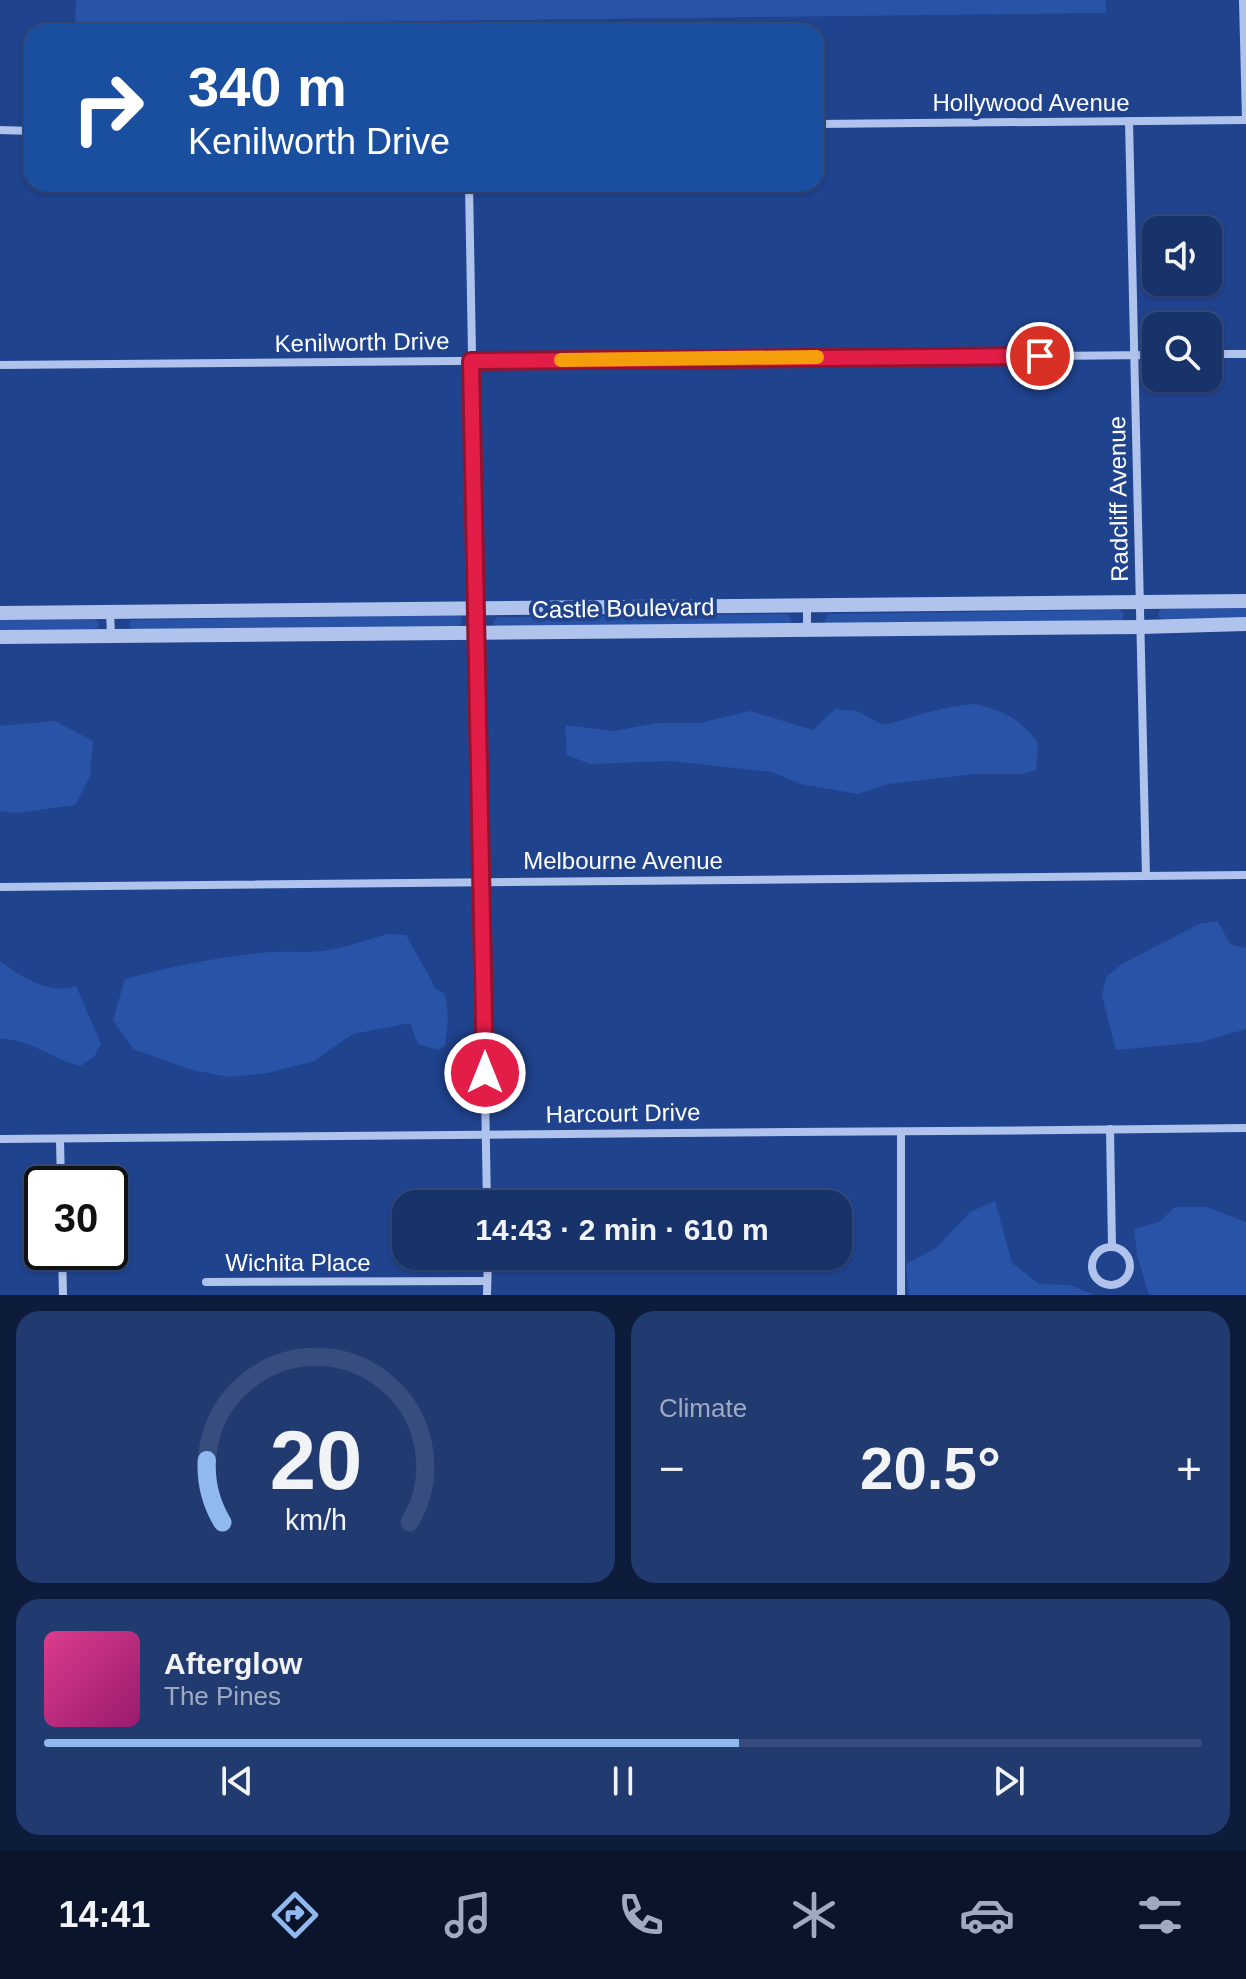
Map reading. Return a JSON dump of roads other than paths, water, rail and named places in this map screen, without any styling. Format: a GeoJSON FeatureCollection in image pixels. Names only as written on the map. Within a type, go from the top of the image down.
{"type":"FeatureCollection","features":[{"type":"Feature","properties":{"kind":"street"},"geometry":{"type":"LineString","coordinates":[[1243,0],[1246,120]]}},
{"type":"Feature","properties":{"kind":"street","name":"Hollywood Avenue"},"geometry":{"type":"LineString","coordinates":[[824,124],[1246,120]]}},
{"type":"Feature","properties":{"kind":"street","name":"Radcliff Avenue"},"geometry":{"type":"LineString","coordinates":[[1129,121],[1146,876]]}},
{"type":"Feature","properties":{"kind":"street"},"geometry":{"type":"LineString","coordinates":[[0,130],[24,131]]}},
{"type":"Feature","properties":{"kind":"street"},"geometry":{"type":"LineString","coordinates":[[469,192],[487,1190]]}},
{"type":"Feature","properties":{"kind":"street"},"geometry":{"type":"LineString","coordinates":[[1222,354],[1246,354]]}},
{"type":"Feature","properties":{"kind":"street","name":"Kenilworth Drive"},"geometry":{"type":"LineString","coordinates":[[0,365],[1142,355]]}},
{"type":"Feature","properties":{"kind":"street","name":"Castle Boulevard"},"geometry":{"type":"LineString","coordinates":[[0,613],[1246,601]]}},
{"type":"Feature","properties":{"kind":"street"},"geometry":{"type":"LineString","coordinates":[[807,607],[807,629]]}},
{"type":"Feature","properties":{"kind":"street"},"geometry":{"type":"LineString","coordinates":[[110,612],[111,635]]}},
{"type":"Feature","properties":{"kind":"street","name":"Castle Boulevard"},"geometry":{"type":"LineString","coordinates":[[0,637],[1246,624]]}},
{"type":"Feature","properties":{"kind":"street","name":"Melbourne Avenue"},"geometry":{"type":"LineString","coordinates":[[0,887],[1246,875]]}},
{"type":"Feature","properties":{"kind":"street","name":"Harcourt Drive"},"geometry":{"type":"LineString","coordinates":[[0,1139],[1246,1128]]}},
{"type":"Feature","properties":{"kind":"street"},"geometry":{"type":"LineString","coordinates":[[1110,1129],[1112,1247]]}},
{"type":"Feature","properties":{"kind":"street"},"geometry":{"type":"LineString","coordinates":[[901,1133],[901,1295]]}},
{"type":"Feature","properties":{"kind":"street"},"geometry":{"type":"LineString","coordinates":[[60,1140],[61,1166]]}},
{"type":"Feature","properties":{"kind":"street"},"geometry":{"type":"LineString","coordinates":[[1112,1247],[1128,1257],[1130,1269],[1124,1280],[1113,1285],[1101,1282],[1093,1273],[1092,1266],[1096,1255],[1112,1247]]}},
{"type":"Feature","properties":{"kind":"street"},"geometry":{"type":"LineString","coordinates":[[62,1270],[63,1295]]}},
{"type":"Feature","properties":{"kind":"street"},"geometry":{"type":"LineString","coordinates":[[487,1270],[487,1295]]}},
{"type":"Feature","properties":{"kind":"street","name":"Wichita Place"},"geometry":{"type":"LineString","coordinates":[[206,1282],[487,1281]]}}]}
